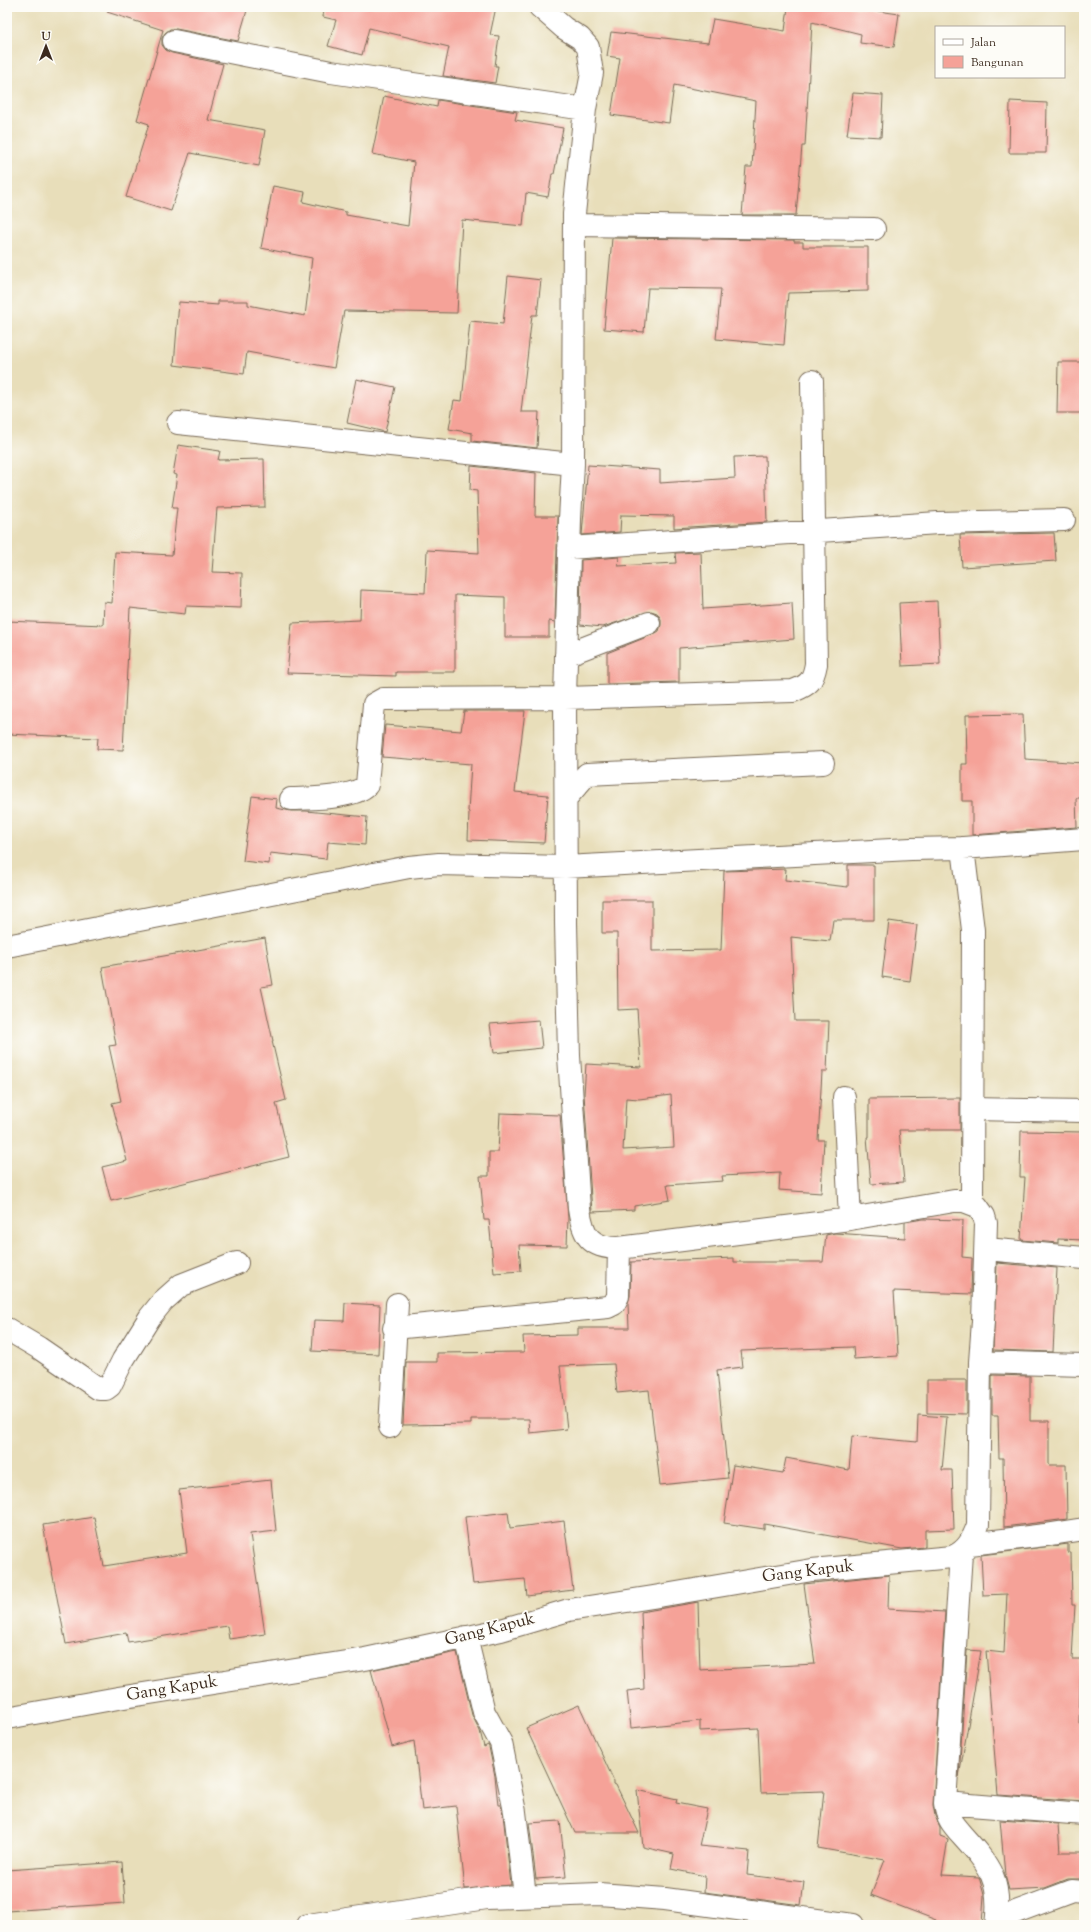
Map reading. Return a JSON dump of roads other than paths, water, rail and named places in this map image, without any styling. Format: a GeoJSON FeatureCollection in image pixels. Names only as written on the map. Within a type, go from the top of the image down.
{"type":"FeatureCollection","features":[{"type":"Feature","properties":{"kind":"street"},"geometry":{"type":"LineString","coordinates":[[540,7],[564,28],[580,38],[588,47],[592,73],[585,109],[574,225],[573,464],[565,698],[565,867],[569,1056],[581,1224],[593,1243],[604,1248],[619,1248],[850,1219],[954,1201],[964,1201],[977,1206],[984,1216],[986,1249],[980,1362],[979,1509],[978,1525],[966,1549],[944,1804],[946,1813],[951,1822],[976,1850],[995,1882],[998,1894],[996,1922],[1072,1891],[1084,1892]]}},
{"type":"Feature","properties":{"kind":"street"},"geometry":{"type":"LineString","coordinates":[[174,41],[331,72],[585,109]]}},
{"type":"Feature","properties":{"kind":"street"},"geometry":{"type":"LineString","coordinates":[[574,225],[874,229]]}},
{"type":"Feature","properties":{"kind":"street"},"geometry":{"type":"LineString","coordinates":[[291,799],[361,791],[367,785],[374,704],[383,699],[565,698],[793,691],[805,686],[814,676],[816,664],[812,381]]}},
{"type":"Feature","properties":{"kind":"street"},"geometry":{"type":"LineString","coordinates":[[178,423],[573,464]]}},
{"type":"Feature","properties":{"kind":"street"},"geometry":{"type":"LineString","coordinates":[[569,548],[938,523],[1064,520]]}},
{"type":"Feature","properties":{"kind":"street"},"geometry":{"type":"LineString","coordinates":[[566,655],[649,623]]}},
{"type":"Feature","properties":{"kind":"street"},"geometry":{"type":"LineString","coordinates":[[566,798],[587,774],[823,763]]}},
{"type":"Feature","properties":{"kind":"street"},"geometry":{"type":"LineString","coordinates":[[7,946],[409,867],[439,864],[565,867],[911,849],[963,848],[1084,839]]}},
{"type":"Feature","properties":{"kind":"street"},"geometry":{"type":"LineString","coordinates":[[963,848],[973,930],[972,1203]]}},
{"type":"Feature","properties":{"kind":"street"},"geometry":{"type":"LineString","coordinates":[[844,1097],[850,1219]]}},
{"type":"Feature","properties":{"kind":"street"},"geometry":{"type":"LineString","coordinates":[[973,1109],[1084,1110]]}},
{"type":"Feature","properties":{"kind":"street"},"geometry":{"type":"LineString","coordinates":[[394,1328],[608,1308],[614,1304],[618,1296],[619,1248]]}},
{"type":"Feature","properties":{"kind":"street"},"geometry":{"type":"LineString","coordinates":[[986,1249],[1084,1258]]}},
{"type":"Feature","properties":{"kind":"street"},"geometry":{"type":"LineString","coordinates":[[7,1330],[39,1348],[99,1389],[106,1389],[110,1386],[146,1324],[163,1301],[181,1285],[237,1263]]}},
{"type":"Feature","properties":{"kind":"street"},"geometry":{"type":"LineString","coordinates":[[390,1427],[394,1328],[397,1304]]}},
{"type":"Feature","properties":{"kind":"street"},"geometry":{"type":"LineString","coordinates":[[980,1362],[1084,1365]]}},
{"type":"Feature","properties":{"kind":"street","name":"Gang Kapuk"},"geometry":{"type":"LineString","coordinates":[[7,1718],[189,1686],[365,1660],[501,1630],[569,1610],[653,1598],[789,1573],[952,1556],[966,1549],[1084,1529]]}},
{"type":"Feature","properties":{"kind":"street"},"geometry":{"type":"LineString","coordinates":[[466,1637],[484,1712],[501,1743],[515,1812],[524,1896]]}},
{"type":"Feature","properties":{"kind":"street"},"geometry":{"type":"LineString","coordinates":[[944,1804],[1084,1814]]}},
{"type":"Feature","properties":{"kind":"street"},"geometry":{"type":"LineString","coordinates":[[308,1925],[487,1898],[599,1894],[665,1899],[853,1925]]}}]}
